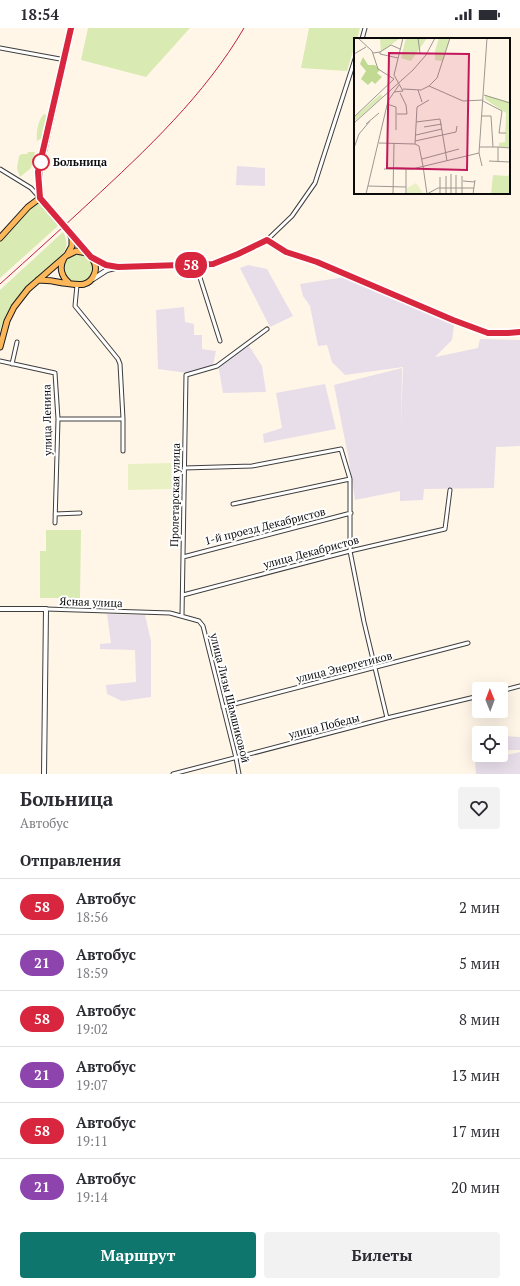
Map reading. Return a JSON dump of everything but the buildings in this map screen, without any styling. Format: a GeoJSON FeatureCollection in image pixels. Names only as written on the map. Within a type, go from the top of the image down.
{"type":"FeatureCollection","features":[{"type":"Feature","properties":{"kind":"main road"},"geometry":{"type":"LineString","coordinates":[[38,280],[75,285],[84,284],[94,276],[95,270],[95,263],[90,256],[40,198],[38,172],[71,28]]}},
{"type":"Feature","properties":{"kind":"main road"},"geometry":{"type":"LineString","coordinates":[[0,238],[28,207],[40,198]]}},
{"type":"Feature","properties":{"kind":"main road"},"geometry":{"type":"LineString","coordinates":[[69,232],[72,246],[61,267],[62,274],[65,279],[75,285]]}},
{"type":"Feature","properties":{"kind":"main road"},"geometry":{"type":"LineString","coordinates":[[0,347],[7,321],[14,307],[24,293],[66,256],[76,251],[83,252],[90,256]]}},
{"type":"Feature","properties":{"kind":"street"},"geometry":{"type":"LineString","coordinates":[[362,38],[365,28]]}},
{"type":"Feature","properties":{"kind":"street"},"geometry":{"type":"LineString","coordinates":[[0,48],[60,59]]}},
{"type":"Feature","properties":{"kind":"street"},"geometry":{"type":"LineString","coordinates":[[90,256],[106,265],[118,267],[213,264],[267,240],[292,216],[315,183],[354,62]]}},
{"type":"Feature","properties":{"kind":"street"},"geometry":{"type":"LineString","coordinates":[[0,169],[31,188],[40,198]]}},
{"type":"Feature","properties":{"kind":"street"},"geometry":{"type":"LineString","coordinates":[[267,240],[286,252],[317,262],[453,320],[488,333],[520,332]]}},
{"type":"Feature","properties":{"kind":"street"},"geometry":{"type":"LineString","coordinates":[[196,265],[220,341]]}},
{"type":"Feature","properties":{"kind":"street"},"geometry":{"type":"LineString","coordinates":[[89,281],[107,270],[118,267]]}},
{"type":"Feature","properties":{"kind":"street"},"geometry":{"type":"LineString","coordinates":[[75,285],[75,306],[118,359],[120,364],[123,451]]}},
{"type":"Feature","properties":{"kind":"street","name":"Пролетарская улица"},"geometry":{"type":"LineString","coordinates":[[182,616],[186,375],[217,366],[267,329]]}},
{"type":"Feature","properties":{"kind":"street"},"geometry":{"type":"LineString","coordinates":[[12,364],[17,342]]}},
{"type":"Feature","properties":{"kind":"street","name":"улица Ленина"},"geometry":{"type":"LineString","coordinates":[[0,361],[55,373],[58,419],[55,523]]}},
{"type":"Feature","properties":{"kind":"street"},"geometry":{"type":"LineString","coordinates":[[58,419],[123,419]]}},
{"type":"Feature","properties":{"kind":"street"},"geometry":{"type":"LineString","coordinates":[[184,468],[252,466],[341,449],[350,479],[350,551],[364,622],[387,718]]}},
{"type":"Feature","properties":{"kind":"street"},"geometry":{"type":"LineString","coordinates":[[233,504],[350,479]]}},
{"type":"Feature","properties":{"kind":"street","name":"улица Декабристов"},"geometry":{"type":"LineString","coordinates":[[183,596],[350,551],[445,529],[450,490]]}},
{"type":"Feature","properties":{"kind":"street"},"geometry":{"type":"LineString","coordinates":[[55,514],[80,513]]}},
{"type":"Feature","properties":{"kind":"street","name":"1-й проезд Декабристов"},"geometry":{"type":"LineString","coordinates":[[183,557],[351,513]]}},
{"type":"Feature","properties":{"kind":"street","name":"Ясная улица"},"geometry":{"type":"LineString","coordinates":[[0,609],[170,613],[182,616]]}},
{"type":"Feature","properties":{"kind":"street"},"geometry":{"type":"LineString","coordinates":[[44,774],[46,610]]}},
{"type":"Feature","properties":{"kind":"street","name":"улица Лизы Шамшиковой"},"geometry":{"type":"LineString","coordinates":[[182,616],[199,621],[203,626],[239,774]]}},
{"type":"Feature","properties":{"kind":"street","name":"улица Энергетиков"},"geometry":{"type":"LineString","coordinates":[[223,707],[468,643]]}},
{"type":"Feature","properties":{"kind":"street"},"geometry":{"type":"LineString","coordinates":[[508,689],[520,686]]}},
{"type":"Feature","properties":{"kind":"street","name":"улица Победы"},"geometry":{"type":"LineString","coordinates":[[174,774],[387,718],[472,698]]}},
{"type":"Feature","properties":{"kind":"shaded area"},"geometry":{"type":"Polygon","coordinates":[[[237,166],[265,168],[265,186],[236,185],[237,166]]]}},
{"type":"Feature","properties":{"kind":"shaded area"},"geometry":{"type":"Polygon","coordinates":[[[248,265],[267,269],[293,316],[270,327],[240,268],[248,265]]]}},
{"type":"Feature","properties":{"kind":"shaded area"},"geometry":{"type":"Polygon","coordinates":[[[345,277],[445,319],[454,325],[452,340],[435,357],[478,348],[480,339],[520,340],[520,446],[496,447],[494,488],[424,489],[423,500],[400,501],[400,491],[355,500],[334,385],[402,368],[401,426],[403,367],[345,375],[332,362],[327,345],[318,346],[310,306],[303,296],[300,284],[345,277]]]}},
{"type":"Feature","properties":{"kind":"shaded area"},"geometry":{"type":"Polygon","coordinates":[[[184,307],[185,322],[194,324],[194,335],[202,335],[202,349],[216,351],[213,365],[187,373],[158,369],[156,310],[184,307]]]}},
{"type":"Feature","properties":{"kind":"shaded area"},"geometry":{"type":"Polygon","coordinates":[[[249,346],[262,366],[266,392],[223,393],[218,364],[249,346]]]}},
{"type":"Feature","properties":{"kind":"shaded area"},"geometry":{"type":"Polygon","coordinates":[[[325,384],[336,429],[264,443],[263,434],[282,428],[276,393],[325,384]]]}},
{"type":"Feature","properties":{"kind":"shaded area"},"geometry":{"type":"Polygon","coordinates":[[[107,614],[145,615],[151,641],[151,697],[122,701],[107,694],[106,685],[136,682],[135,650],[100,649],[100,644],[111,643],[107,614]]]}},
{"type":"Feature","properties":{"kind":"shaded area"},"geometry":{"type":"Polygon","coordinates":[[[508,736],[520,737],[520,750],[508,750],[508,736]]]}},
{"type":"Feature","properties":{"kind":"shaded area"},"geometry":{"type":"Polygon","coordinates":[[[520,752],[520,774],[476,774],[475,762],[508,762],[508,755],[520,752]]]}},
{"type":"Feature","properties":{"kind":"green space"},"geometry":{"type":"Polygon","coordinates":[[[88,28],[190,28],[146,77],[81,60],[88,28]]]}},
{"type":"Feature","properties":{"kind":"green space"},"geometry":{"type":"Polygon","coordinates":[[[309,28],[360,28],[357,38],[354,38],[354,47],[347,71],[301,68],[309,28]]]}},
{"type":"Feature","properties":{"kind":"green space"},"geometry":{"type":"Polygon","coordinates":[[[44,114],[47,117],[42,132],[42,138],[37,141],[38,126],[40,119],[44,114]]]}},
{"type":"Feature","properties":{"kind":"green space"},"geometry":{"type":"Polygon","coordinates":[[[28,152],[35,152],[31,168],[20,177],[17,168],[19,156],[22,154],[27,154],[28,152]]]}},
{"type":"Feature","properties":{"kind":"green space"},"geometry":{"type":"Polygon","coordinates":[[[40,200],[59,225],[0,278],[0,242],[29,208],[40,200]]]}},
{"type":"Feature","properties":{"kind":"green space"},"geometry":{"type":"Polygon","coordinates":[[[63,232],[66,238],[66,248],[64,253],[18,297],[3,322],[0,331],[0,290],[63,232]]]}},
{"type":"Feature","properties":{"kind":"green space"},"geometry":{"type":"Polygon","coordinates":[[[78,253],[89,257],[93,268],[89,279],[78,283],[67,279],[63,268],[67,257],[78,253]]]}},
{"type":"Feature","properties":{"kind":"green space"},"geometry":{"type":"Polygon","coordinates":[[[171,463],[172,489],[128,490],[128,464],[171,463]]]}},
{"type":"Feature","properties":{"kind":"green space"},"geometry":{"type":"Polygon","coordinates":[[[46,530],[81,530],[80,598],[40,598],[40,551],[46,551],[46,530]]]}},
{"type":"Feature","properties":{"kind":"railway"},"geometry":{"type":"LineString","coordinates":[[0,284],[153,142],[193,99],[228,53],[244,28]]}},
{"type":"Feature","properties":{"kind":"bus line","name":"58"},"geometry":{"type":"LineString","coordinates":[[71,28],[38,172],[40,198],[91,257],[106,265],[118,267],[213,264],[267,240],[286,252],[317,262],[453,320],[488,333],[520,332]]}},
{"type":"Feature","properties":{"kind":"place","name":"Больница"},"geometry":{"type":"Point","coordinates":[41,162]}}]}
